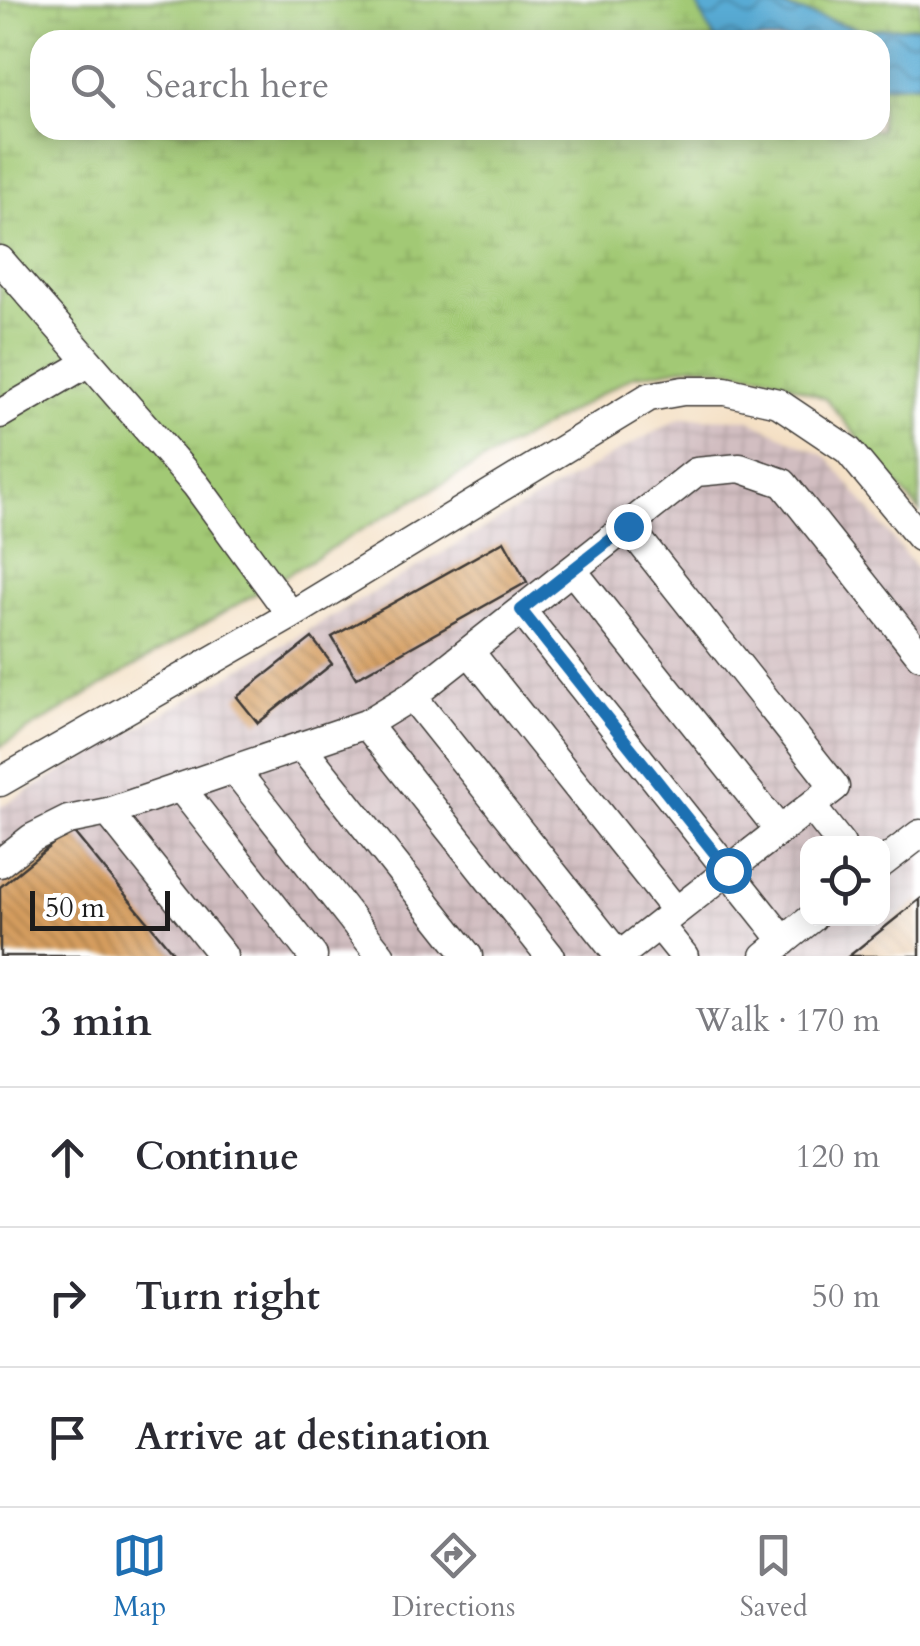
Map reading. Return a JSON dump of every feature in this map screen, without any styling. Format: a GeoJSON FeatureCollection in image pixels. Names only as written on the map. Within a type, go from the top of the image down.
{"type":"FeatureCollection","features":[{"type":"Feature","properties":{"kind":"street"},"geometry":{"type":"LineString","coordinates":[[0,260],[196,485],[291,615]]}},
{"type":"Feature","properties":{"kind":"street"},"geometry":{"type":"LineString","coordinates":[[0,414],[89,362]]}},
{"type":"Feature","properties":{"kind":"street"},"geometry":{"type":"LineString","coordinates":[[0,782],[291,615],[648,398],[682,391],[725,391],[778,403],[848,450],[920,537]]}},
{"type":"Feature","properties":{"kind":"street"},"geometry":{"type":"LineString","coordinates":[[0,863],[32,838],[68,820],[108,812],[366,724],[412,696],[696,472],[740,468],[783,482],[920,655]]}},
{"type":"Feature","properties":{"kind":"street"},"geometry":{"type":"LineString","coordinates":[[412,696],[619,956],[668,918],[835,786],[628,526]]}},
{"type":"Feature","properties":{"kind":"street"},"geometry":{"type":"LineString","coordinates":[[572,570],[779,830]]}},
{"type":"Feature","properties":{"kind":"street"},"geometry":{"type":"LineString","coordinates":[[521,610],[728,870],[774,948],[802,926]]}},
{"type":"Feature","properties":{"kind":"street"},"geometry":{"type":"LineString","coordinates":[[469,651],[668,918],[684,956]]}},
{"type":"Feature","properties":{"kind":"street"},"geometry":{"type":"LineString","coordinates":[[366,724],[550,956]]}},
{"type":"Feature","properties":{"kind":"street"},"geometry":{"type":"LineString","coordinates":[[301,746],[468,956]]}},
{"type":"Feature","properties":{"kind":"street"},"geometry":{"type":"LineString","coordinates":[[234,769],[381,956]]}},
{"type":"Feature","properties":{"kind":"street"},"geometry":{"type":"LineString","coordinates":[[180,788],[313,956]]}},
{"type":"Feature","properties":{"kind":"street"},"geometry":{"type":"LineString","coordinates":[[810,806],[834,836]]}},
{"type":"Feature","properties":{"kind":"street"},"geometry":{"type":"LineString","coordinates":[[108,812],[223,956]]}},
{"type":"Feature","properties":{"kind":"street"},"geometry":{"type":"LineString","coordinates":[[890,857],[920,834]]}},
{"type":"Feature","properties":{"kind":"shaded area"},"geometry":{"type":"Polygon","coordinates":[[[681,418],[747,419],[827,457],[920,573],[920,956],[0,956],[0,807],[681,418]]]}},
{"type":"Feature","properties":{"kind":"green space"},"geometry":{"type":"Polygon","coordinates":[[[0,0],[695,0],[709,30],[30,30],[30,140],[890,140],[890,85],[920,83],[920,512],[826,399],[770,376],[695,365],[633,376],[363,529],[0,747],[0,0]]]}},
{"type":"Feature","properties":{"kind":"green space"},"geometry":{"type":"Polygon","coordinates":[[[773,0],[920,0],[920,26],[862,30],[781,6],[773,0]]]}},
{"type":"Feature","properties":{"kind":"water"},"geometry":{"type":"Polygon","coordinates":[[[695,0],[773,0],[781,6],[862,30],[709,30],[695,0]]]}},
{"type":"Feature","properties":{"kind":"water"},"geometry":{"type":"Polygon","coordinates":[[[920,26],[920,83],[890,85],[890,30],[862,30],[920,26]]]}},
{"type":"Feature","properties":{"kind":"building"},"geometry":{"type":"Polygon","coordinates":[[[504,541],[527,582],[356,678],[332,637],[504,541]]]}},
{"type":"Feature","properties":{"kind":"building"},"geometry":{"type":"Polygon","coordinates":[[[312,638],[332,664],[258,723],[237,697],[312,638]]]}},
{"type":"Feature","properties":{"kind":"building"},"geometry":{"type":"Polygon","coordinates":[[[71,829],[176,956],[0,956],[0,887],[71,829]]]}},
{"type":"Feature","properties":{"kind":"building"},"geometry":{"type":"Polygon","coordinates":[[[920,899],[920,956],[849,956],[890,926],[920,899]]]}},
{"type":"Feature","properties":{"kind":"route"},"geometry":{"type":"LineString","coordinates":[[628,526],[521,610],[728,870]]}}]}
